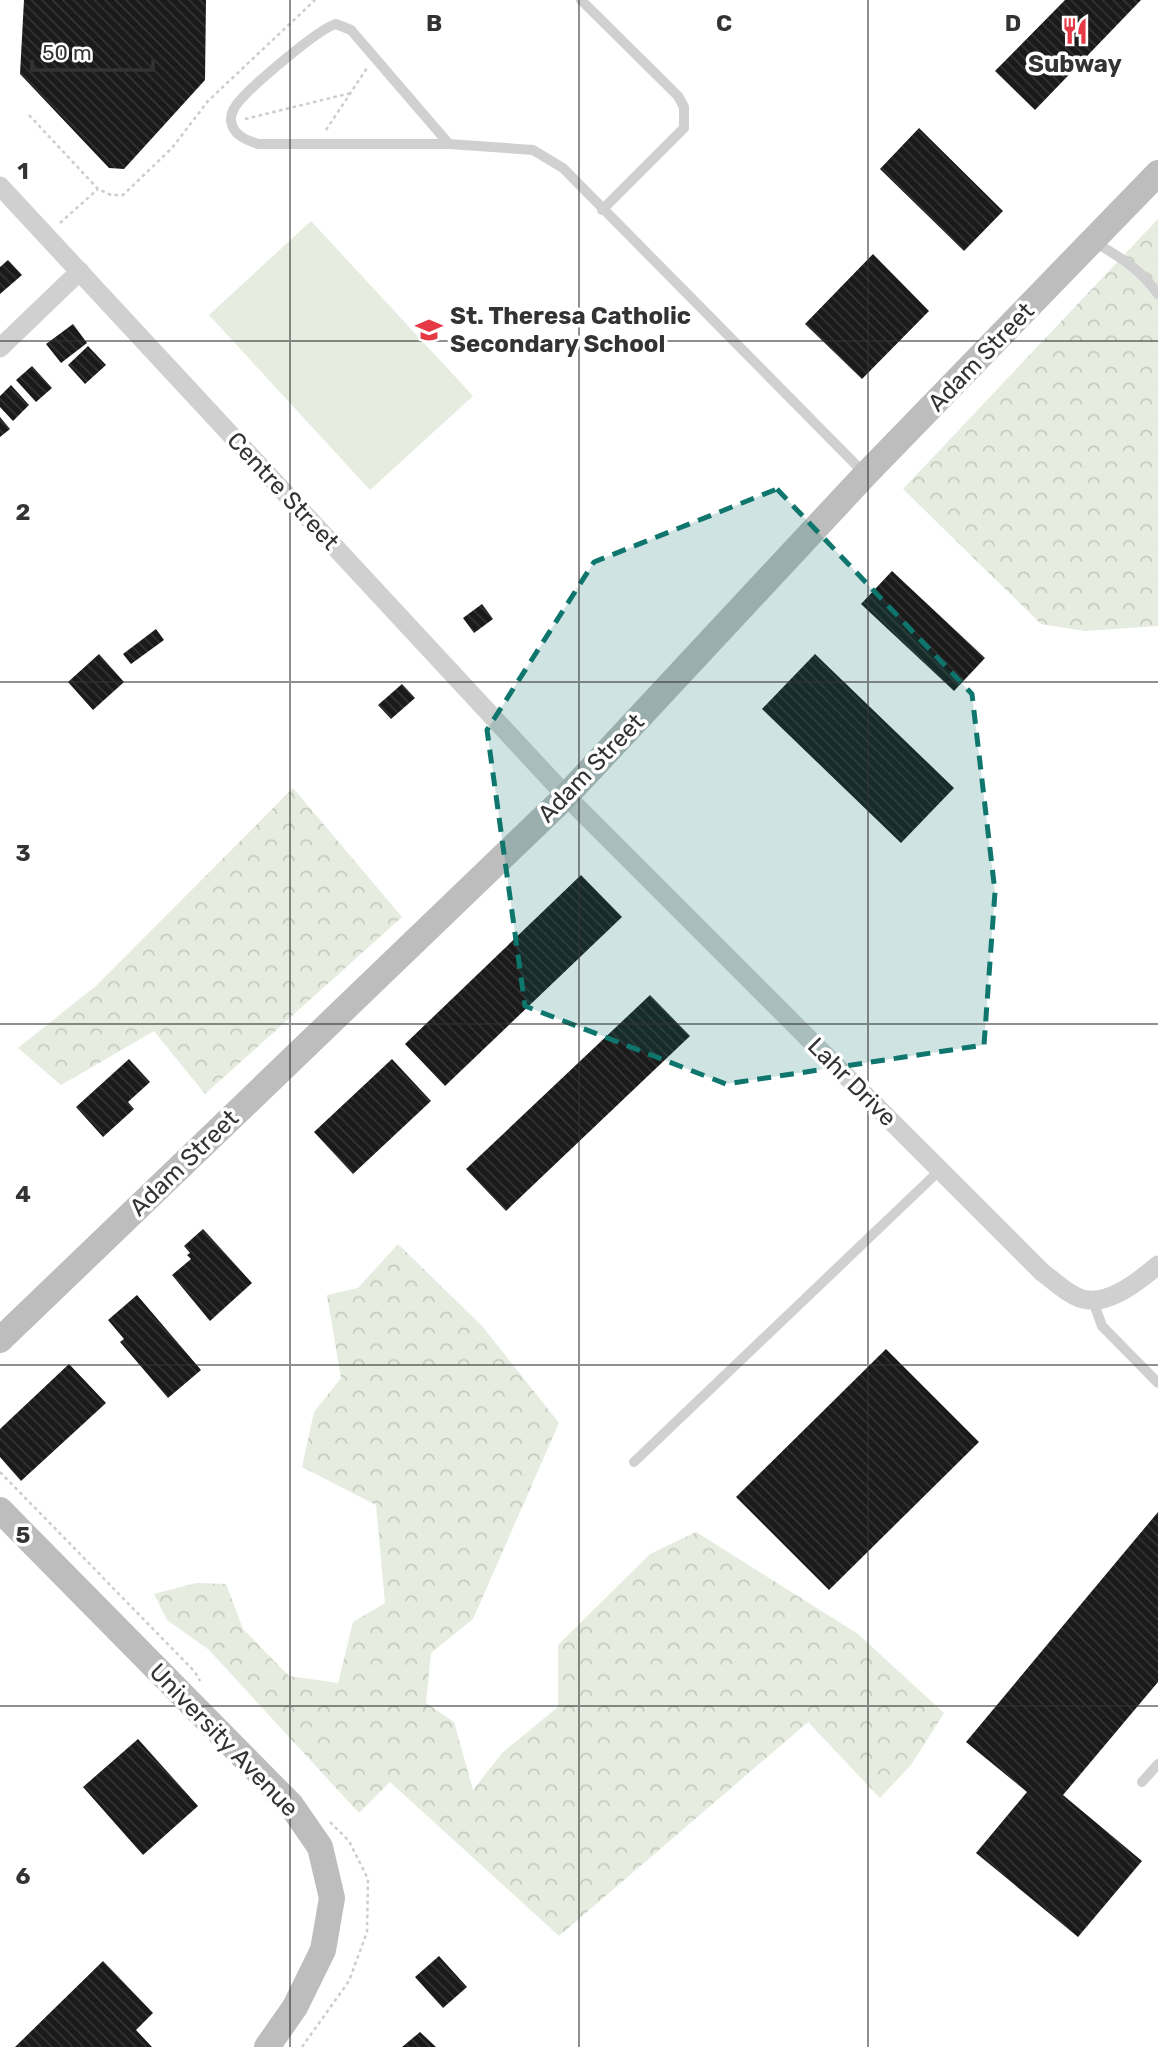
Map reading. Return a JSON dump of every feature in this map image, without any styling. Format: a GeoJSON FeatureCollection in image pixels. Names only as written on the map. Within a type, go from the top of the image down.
{"type":"FeatureCollection","features":[{"type":"Feature","properties":{"kind":"street","name":"Adam Street"},"geometry":{"type":"LineString","coordinates":[[0,1340],[566,796],[865,475],[1158,173]]}},
{"type":"Feature","properties":{"kind":"street","name":"Centre Street"},"geometry":{"type":"LineString","coordinates":[[0,186],[566,796]]}},
{"type":"Feature","properties":{"kind":"street"},"geometry":{"type":"LineString","coordinates":[[0,348],[80,271]]}},
{"type":"Feature","properties":{"kind":"street","name":"Lahr Drive"},"geometry":{"type":"LineString","coordinates":[[566,796],[1043,1273],[1076,1297],[1093,1301]]}},
{"type":"Feature","properties":{"kind":"street"},"geometry":{"type":"LineString","coordinates":[[1093,1301],[1108,1298],[1158,1265]]}},
{"type":"Feature","properties":{"kind":"street","name":"University Avenue"},"geometry":{"type":"LineString","coordinates":[[0,1510],[291,1805],[320,1847],[332,1898],[323,1950],[295,2007],[267,2047]]}},
{"type":"Feature","properties":{"kind":"lane"},"geometry":{"type":"LineString","coordinates":[[583,1],[678,96],[684,107],[685,117],[684,128],[602,210]]}},
{"type":"Feature","properties":{"kind":"lane"},"geometry":{"type":"LineString","coordinates":[[449,144],[351,30],[335,24],[328,26],[242,98],[232,112],[231,122],[243,139],[258,144],[449,144],[533,150],[563,168],[865,475]]}},
{"type":"Feature","properties":{"kind":"lane"},"geometry":{"type":"LineString","coordinates":[[1093,241],[1126,261],[1148,280],[1158,294]]}},
{"type":"Feature","properties":{"kind":"lane"},"geometry":{"type":"LineString","coordinates":[[634,1462],[940,1170]]}},
{"type":"Feature","properties":{"kind":"lane"},"geometry":{"type":"LineString","coordinates":[[1093,1301],[1102,1326],[1158,1383]]}},
{"type":"Feature","properties":{"kind":"lane"},"geometry":{"type":"LineString","coordinates":[[1142,1782],[1158,1764]]}},
{"type":"Feature","properties":{"kind":"path"},"geometry":{"type":"LineString","coordinates":[[29,115],[98,189],[111,195],[123,195],[172,148],[208,100],[315,0]]}},
{"type":"Feature","properties":{"kind":"path"},"geometry":{"type":"LineString","coordinates":[[317,144],[375,57]]}},
{"type":"Feature","properties":{"kind":"path"},"geometry":{"type":"LineString","coordinates":[[231,122],[351,93]]}},
{"type":"Feature","properties":{"kind":"path"},"geometry":{"type":"LineString","coordinates":[[60,223],[98,189]]}},
{"type":"Feature","properties":{"kind":"highlighted area"},"geometry":{"type":"Polygon","coordinates":[[[777,489],[972,694],[995,892],[984,1045],[726,1084],[525,1006],[487,730],[594,562],[777,489]]]}},
{"type":"Feature","properties":{"kind":"green space"},"geometry":{"type":"Polygon","coordinates":[[[1158,219],[1158,626],[1085,631],[1041,624],[903,489],[1158,219]]]}},
{"type":"Feature","properties":{"kind":"green space"},"geometry":{"type":"Polygon","coordinates":[[[311,221],[473,396],[370,490],[209,315],[311,221]]]}},
{"type":"Feature","properties":{"kind":"green space"},"geometry":{"type":"Polygon","coordinates":[[[293,788],[402,917],[205,1094],[154,1031],[61,1085],[18,1048],[97,985],[293,788]]]}},
{"type":"Feature","properties":{"kind":"green space"},"geometry":{"type":"Polygon","coordinates":[[[398,1244],[482,1326],[559,1423],[473,1619],[431,1653],[426,1703],[454,1722],[473,1790],[502,1753],[558,1707],[558,1645],[650,1554],[696,1532],[858,1634],[944,1713],[911,1765],[880,1798],[808,1722],[559,1936],[390,1782],[359,1813],[209,1650],[167,1620],[154,1594],[196,1583],[226,1584],[243,1629],[289,1676],[338,1683],[353,1622],[385,1603],[376,1505],[302,1467],[314,1412],[341,1378],[327,1295],[358,1288],[398,1244]]]}},
{"type":"Feature","properties":{"kind":"building"},"geometry":{"type":"Polygon","coordinates":[[[24,0],[206,0],[205,80],[124,169],[109,168],[20,74],[24,0]]]}},
{"type":"Feature","properties":{"kind":"building"},"geometry":{"type":"Polygon","coordinates":[[[1065,0],[1141,0],[1035,110],[995,71],[1065,0]]]}},
{"type":"Feature","properties":{"kind":"building"},"geometry":{"type":"Polygon","coordinates":[[[919,128],[1003,211],[964,251],[880,169],[919,128]]]}},
{"type":"Feature","properties":{"kind":"building"},"geometry":{"type":"Polygon","coordinates":[[[873,254],[929,311],[862,379],[805,324],[873,254]]]}},
{"type":"Feature","properties":{"kind":"building"},"geometry":{"type":"Polygon","coordinates":[[[8,260],[22,275],[0,294],[0,267],[8,260]]]}},
{"type":"Feature","properties":{"kind":"building"},"geometry":{"type":"Polygon","coordinates":[[[73,324],[87,343],[61,363],[46,344],[73,324]]]}},
{"type":"Feature","properties":{"kind":"building"},"geometry":{"type":"Polygon","coordinates":[[[88,346],[106,365],[85,384],[68,365],[88,346]]]}},
{"type":"Feature","properties":{"kind":"building"},"geometry":{"type":"Polygon","coordinates":[[[32,366],[52,388],[36,402],[16,380],[32,366]]]}},
{"type":"Feature","properties":{"kind":"building"},"geometry":{"type":"Polygon","coordinates":[[[11,385],[29,405],[13,421],[0,407],[0,396],[11,385]]]}},
{"type":"Feature","properties":{"kind":"building"},"geometry":{"type":"Polygon","coordinates":[[[0,417],[10,429],[0,437],[0,417]]]}},
{"type":"Feature","properties":{"kind":"building"},"geometry":{"type":"Polygon","coordinates":[[[892,571],[985,658],[954,691],[861,604],[892,571]]]}},
{"type":"Feature","properties":{"kind":"building"},"geometry":{"type":"Polygon","coordinates":[[[482,604],[493,619],[474,633],[463,618],[482,604]]]}},
{"type":"Feature","properties":{"kind":"building"},"geometry":{"type":"Polygon","coordinates":[[[156,629],[164,640],[131,664],[123,654],[156,629]]]}},
{"type":"Feature","properties":{"kind":"building"},"geometry":{"type":"Polygon","coordinates":[[[99,654],[124,682],[93,710],[68,682],[99,654]]]}},
{"type":"Feature","properties":{"kind":"building"},"geometry":{"type":"Polygon","coordinates":[[[815,654],[954,788],[901,843],[762,709],[815,654]]]}},
{"type":"Feature","properties":{"kind":"building"},"geometry":{"type":"Polygon","coordinates":[[[402,684],[415,698],[391,719],[378,705],[402,684]]]}},
{"type":"Feature","properties":{"kind":"building"},"geometry":{"type":"Polygon","coordinates":[[[581,875],[622,917],[445,1086],[405,1044],[581,875]]]}},
{"type":"Feature","properties":{"kind":"building"},"geometry":{"type":"Polygon","coordinates":[[[650,995],[690,1036],[506,1211],[466,1169],[650,995]]]}},
{"type":"Feature","properties":{"kind":"building"},"geometry":{"type":"Polygon","coordinates":[[[129,1059],[150,1082],[128,1102],[134,1109],[103,1137],[76,1107],[129,1059]]]}},
{"type":"Feature","properties":{"kind":"building"},"geometry":{"type":"Polygon","coordinates":[[[392,1059],[431,1101],[353,1174],[314,1132],[392,1059]]]}},
{"type":"Feature","properties":{"kind":"building"},"geometry":{"type":"Polygon","coordinates":[[[203,1229],[252,1283],[210,1321],[172,1275],[191,1259],[184,1246],[203,1229]]]}},
{"type":"Feature","properties":{"kind":"building"},"geometry":{"type":"Polygon","coordinates":[[[137,1295],[201,1370],[168,1398],[120,1342],[124,1339],[108,1320],[137,1295]]]}},
{"type":"Feature","properties":{"kind":"building"},"geometry":{"type":"Polygon","coordinates":[[[886,1349],[979,1442],[829,1590],[736,1497],[886,1349]]]}},
{"type":"Feature","properties":{"kind":"building"},"geometry":{"type":"Polygon","coordinates":[[[69,1364],[106,1403],[21,1481],[0,1457],[0,1429],[69,1364]]]}},
{"type":"Feature","properties":{"kind":"building"},"geometry":{"type":"Polygon","coordinates":[[[1158,1512],[1158,1682],[1063,1795],[1142,1861],[1078,1937],[976,1853],[1027,1792],[966,1742],[1158,1512]]]}},
{"type":"Feature","properties":{"kind":"building"},"geometry":{"type":"Polygon","coordinates":[[[138,1739],[198,1806],[143,1855],[83,1787],[138,1739]]]}},
{"type":"Feature","properties":{"kind":"building"},"geometry":{"type":"Polygon","coordinates":[[[439,1956],[467,1987],[443,2008],[415,1977],[439,1956]]]}},
{"type":"Feature","properties":{"kind":"building"},"geometry":{"type":"Polygon","coordinates":[[[103,1961],[153,2013],[136,2030],[152,2047],[15,2047],[103,1961]]]}},
{"type":"Feature","properties":{"kind":"building"},"geometry":{"type":"Polygon","coordinates":[[[420,2032],[436,2047],[402,2047],[420,2032]]]}},
{"type":"Feature","properties":{"kind":"place","name":"Subway"},"geometry":{"type":"Point","coordinates":[1075,31]}},
{"type":"Feature","properties":{"kind":"place","name":"St. Theresa Catholic Secondary School"},"geometry":{"type":"Point","coordinates":[429,330]}}]}
